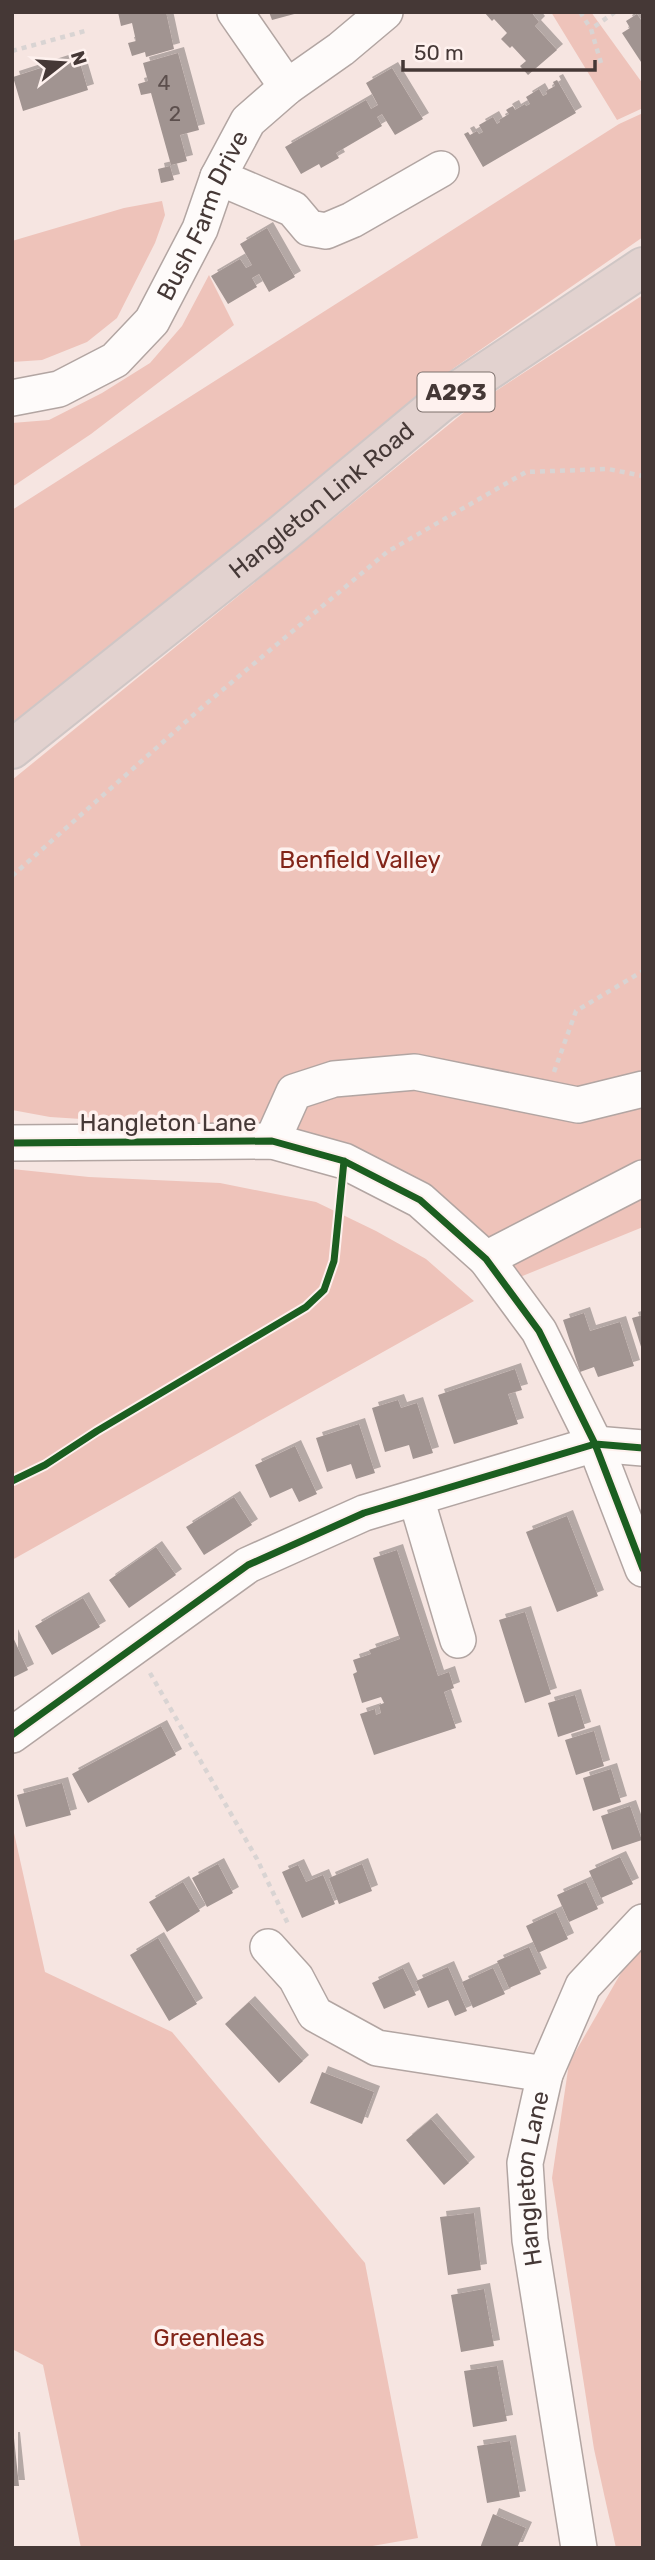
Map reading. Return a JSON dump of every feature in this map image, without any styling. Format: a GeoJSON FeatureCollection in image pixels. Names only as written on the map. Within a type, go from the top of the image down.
{"type":"FeatureCollection","features":[{"type":"Feature","properties":{"kind":"highway","name":"Hangleton Link Road"},"geometry":{"type":"LineString","coordinates":[[12,749],[282,534],[441,402],[643,267]]}},
{"type":"Feature","properties":{"kind":"street"},"geometry":{"type":"LineString","coordinates":[[236,12],[287,87]]}},
{"type":"Feature","properties":{"kind":"street","name":"Bush Farm Drive"},"geometry":{"type":"LineString","coordinates":[[12,397],[59,389],[115,359],[152,321],[200,229],[218,177],[248,121],[287,87],[341,49],[385,12]]}},
{"type":"Feature","properties":{"kind":"street"},"geometry":{"type":"LineString","coordinates":[[218,177],[293,209],[309,228],[326,231],[352,220],[441,169]]}},
{"type":"Feature","properties":{"kind":"street"},"geometry":{"type":"LineString","coordinates":[[272,1141],[294,1092],[334,1079],[415,1072],[578,1105],[643,1089]]}},
{"type":"Feature","properties":{"kind":"street","name":"Hangleton Lane"},"geometry":{"type":"LineString","coordinates":[[12,1143],[272,1141],[344,1160],[420,1200],[486,1259],[539,1331],[595,1444],[643,1569]]}},
{"type":"Feature","properties":{"kind":"street"},"geometry":{"type":"LineString","coordinates":[[486,1259],[643,1178]]}},
{"type":"Feature","properties":{"kind":"street"},"geometry":{"type":"LineString","coordinates":[[12,1735],[248,1565],[364,1513],[595,1444],[643,1448]]}},
{"type":"Feature","properties":{"kind":"street"},"geometry":{"type":"LineString","coordinates":[[416,1498],[458,1640]]}},
{"type":"Feature","properties":{"kind":"street","name":"Hangleton Lane"},"geometry":{"type":"LineString","coordinates":[[579,2548],[530,2240],[525,2163],[545,2074],[583,1986],[643,1922]]}},
{"type":"Feature","properties":{"kind":"street"},"geometry":{"type":"LineString","coordinates":[[280,1938],[296,1978],[315,2014],[377,2048],[545,2074]]}},
{"type":"Feature","properties":{"kind":"path"},"geometry":{"type":"LineString","coordinates":[[580,12],[591,29],[601,63]]}},
{"type":"Feature","properties":{"kind":"path"},"geometry":{"type":"LineString","coordinates":[[591,29],[615,12]]}},
{"type":"Feature","properties":{"kind":"path"},"geometry":{"type":"LineString","coordinates":[[12,51],[85,31]]}},
{"type":"Feature","properties":{"kind":"path"},"geometry":{"type":"LineString","coordinates":[[12,876],[207,703],[387,552],[526,472],[608,469],[643,476]]}},
{"type":"Feature","properties":{"kind":"path"},"geometry":{"type":"LineString","coordinates":[[545,1098],[576,1011],[643,971]]}},
{"type":"Feature","properties":{"kind":"path"},"geometry":{"type":"LineString","coordinates":[[134,1647],[257,1858],[280,1938]]}},
{"type":"Feature","properties":{"kind":"green space"},"geometry":{"type":"Polygon","coordinates":[[[551,12],[591,12],[643,84],[643,108],[617,120],[551,12]]]}},
{"type":"Feature","properties":{"kind":"green space"},"geometry":{"type":"Polygon","coordinates":[[[643,113],[643,237],[454,368],[12,736],[12,510],[619,124],[643,113]]]}},
{"type":"Feature","properties":{"kind":"green space"},"geometry":{"type":"Polygon","coordinates":[[[162,201],[165,215],[155,243],[117,318],[87,342],[42,360],[12,362],[12,241],[124,208],[162,201]]]}},
{"type":"Feature","properties":{"kind":"green space"},"geometry":{"type":"Polygon","coordinates":[[[209,275],[234,325],[91,434],[12,487],[12,423],[49,420],[102,393],[150,363],[182,326],[209,275]]]}},
{"type":"Feature","properties":{"kind":"green space","name":"Benfield Valley"},"geometry":{"type":"Polygon","coordinates":[[[643,295],[643,1227],[520,1277],[488,1241],[223,1128],[50,1117],[12,1110],[12,780],[468,409],[643,295]]]}},
{"type":"Feature","properties":{"kind":"green space"},"geometry":{"type":"Polygon","coordinates":[[[12,1169],[89,1177],[220,1183],[316,1202],[426,1259],[474,1301],[12,1560],[12,1169]]]}},
{"type":"Feature","properties":{"kind":"green space","name":"Greenleas"},"geometry":{"type":"Polygon","coordinates":[[[12,1824],[45,1972],[172,2032],[365,2263],[418,2538],[361,2548],[81,2548],[43,2365],[12,2349],[12,1824]]]}},
{"type":"Feature","properties":{"kind":"green space"},"geometry":{"type":"Polygon","coordinates":[[[643,1946],[643,2548],[616,2548],[594,2449],[552,2178],[569,2063],[629,1959],[643,1946]]]}},
{"type":"Feature","properties":{"kind":"building"},"geometry":{"type":"Polygon","coordinates":[[[118,12],[166,12],[174,49],[146,57],[145,52],[132,56],[128,43],[136,41],[132,23],[121,26],[118,12]]]}},
{"type":"Feature","properties":{"kind":"building"},"geometry":{"type":"Polygon","coordinates":[[[269,12],[298,12],[298,13],[272,20],[269,12]]]}},
{"type":"Feature","properties":{"kind":"building"},"geometry":{"type":"Polygon","coordinates":[[[484,12],[531,12],[539,22],[535,26],[557,50],[528,75],[520,66],[526,61],[501,39],[507,33],[484,12]]]}},
{"type":"Feature","properties":{"kind":"building"},"geometry":{"type":"Polygon","coordinates":[[[637,14],[643,19],[643,65],[622,33],[630,28],[626,21],[637,14]]]}},
{"type":"Feature","properties":{"kind":"building"},"geometry":{"type":"Polygon","coordinates":[[[178,53],[199,130],[180,135],[187,161],[171,165],[151,93],[141,95],[138,84],[148,81],[143,63],[178,53]]]}},
{"type":"Feature","properties":{"kind":"building"},"geometry":{"type":"Polygon","coordinates":[[[78,56],[88,90],[23,111],[13,77],[78,56]]]}},
{"type":"Feature","properties":{"kind":"building"},"geometry":{"type":"Polygon","coordinates":[[[392,68],[423,119],[395,135],[382,114],[377,117],[382,126],[336,153],[339,158],[321,168],[319,164],[301,174],[285,147],[366,100],[371,109],[378,105],[366,83],[392,68]]]}},
{"type":"Feature","properties":{"kind":"building"},"geometry":{"type":"Polygon","coordinates":[[[557,80],[576,113],[483,167],[464,134],[483,132],[479,125],[493,117],[497,124],[509,114],[506,110],[513,106],[515,110],[530,104],[526,97],[539,89],[543,96],[547,94],[546,91],[555,86],[553,82],[557,80]]]}},
{"type":"Feature","properties":{"kind":"building"},"geometry":{"type":"Polygon","coordinates":[[[170,166],[174,180],[161,183],[158,169],[170,166]]]}},
{"type":"Feature","properties":{"kind":"building"},"geometry":{"type":"Polygon","coordinates":[[[267,228],[295,277],[269,292],[259,274],[252,278],[257,287],[228,304],[211,276],[240,259],[246,268],[252,265],[240,244],[267,228]]]}},
{"type":"Feature","properties":{"kind":"building"},"geometry":{"type":"Polygon","coordinates":[[[584,1313],[590,1331],[620,1322],[634,1366],[598,1377],[594,1367],[580,1372],[563,1320],[584,1313]]]}},
{"type":"Feature","properties":{"kind":"building"},"geometry":{"type":"Polygon","coordinates":[[[643,1315],[643,1350],[642,1350],[632,1318],[643,1315]]]}},
{"type":"Feature","properties":{"kind":"building"},"geometry":{"type":"Polygon","coordinates":[[[515,1369],[522,1390],[508,1394],[518,1424],[454,1444],[438,1395],[515,1369]]]}},
{"type":"Feature","properties":{"kind":"building"},"geometry":{"type":"Polygon","coordinates":[[[398,1400],[401,1408],[417,1403],[433,1453],[413,1459],[409,1445],[385,1452],[372,1408],[398,1400]]]}},
{"type":"Feature","properties":{"kind":"building"},"geometry":{"type":"Polygon","coordinates":[[[359,1424],[375,1473],[356,1479],[351,1464],[327,1472],[316,1438],[359,1424]]]}},
{"type":"Feature","properties":{"kind":"building"},"geometry":{"type":"Polygon","coordinates":[[[295,1446],[317,1494],[299,1502],[292,1488],[270,1498],[255,1465],[295,1446]]]}},
{"type":"Feature","properties":{"kind":"building"},"geometry":{"type":"Polygon","coordinates":[[[234,1497],[252,1525],[204,1555],[186,1527],[234,1497]]]}},
{"type":"Feature","properties":{"kind":"building"},"geometry":{"type":"Polygon","coordinates":[[[567,1516],[598,1596],[557,1612],[526,1532],[567,1516]]]}},
{"type":"Feature","properties":{"kind":"building"},"geometry":{"type":"Polygon","coordinates":[[[156,1547],[176,1575],[129,1608],[109,1580],[156,1547]]]}},
{"type":"Feature","properties":{"kind":"building"},"geometry":{"type":"Polygon","coordinates":[[[397,1550],[438,1676],[449,1672],[454,1688],[444,1692],[456,1728],[374,1755],[360,1714],[375,1709],[376,1715],[381,1713],[379,1705],[384,1703],[381,1697],[362,1703],[353,1674],[357,1672],[353,1660],[371,1654],[369,1650],[400,1639],[373,1558],[397,1550]]]}},
{"type":"Feature","properties":{"kind":"building"},"geometry":{"type":"Polygon","coordinates":[[[83,1598],[100,1627],[52,1655],[35,1626],[83,1598]]]}},
{"type":"Feature","properties":{"kind":"building"},"geometry":{"type":"Polygon","coordinates":[[[525,1612],[551,1694],[525,1703],[499,1620],[525,1612]]]}},
{"type":"Feature","properties":{"kind":"building"},"geometry":{"type":"Polygon","coordinates":[[[12,1635],[28,1670],[12,1678],[12,1635]]]}},
{"type":"Feature","properties":{"kind":"building"},"geometry":{"type":"Polygon","coordinates":[[[575,1695],[585,1728],[558,1737],[548,1703],[575,1695]]]}},
{"type":"Feature","properties":{"kind":"building"},"geometry":{"type":"Polygon","coordinates":[[[161,1726],[176,1755],[88,1803],[72,1774],[161,1726]]]}},
{"type":"Feature","properties":{"kind":"building"},"geometry":{"type":"Polygon","coordinates":[[[594,1731],[604,1766],[576,1775],[565,1740],[594,1731]]]}},
{"type":"Feature","properties":{"kind":"building"},"geometry":{"type":"Polygon","coordinates":[[[611,1769],[621,1802],[593,1811],[583,1778],[611,1769]]]}},
{"type":"Feature","properties":{"kind":"building"},"geometry":{"type":"Polygon","coordinates":[[[62,1783],[71,1815],[26,1827],[17,1795],[62,1783]]]}},
{"type":"Feature","properties":{"kind":"building"},"geometry":{"type":"Polygon","coordinates":[[[630,1806],[642,1840],[612,1850],[601,1816],[630,1806]]]}},
{"type":"Feature","properties":{"kind":"building"},"geometry":{"type":"Polygon","coordinates":[[[620,1857],[633,1884],[601,1898],[589,1871],[620,1857]]]}},
{"type":"Feature","properties":{"kind":"building"},"geometry":{"type":"Polygon","coordinates":[[[218,1864],[233,1893],[207,1907],[192,1878],[218,1864]]]}},
{"type":"Feature","properties":{"kind":"building"},"geometry":{"type":"Polygon","coordinates":[[[362,1864],[372,1891],[339,1904],[329,1878],[362,1864]]]}},
{"type":"Feature","properties":{"kind":"building"},"geometry":{"type":"Polygon","coordinates":[[[298,1865],[306,1882],[323,1875],[335,1904],[302,1918],[282,1872],[298,1865]]]}},
{"type":"Feature","properties":{"kind":"building"},"geometry":{"type":"Polygon","coordinates":[[[183,1882],[200,1911],[167,1932],[149,1902],[183,1882]]]}},
{"type":"Feature","properties":{"kind":"building"},"geometry":{"type":"Polygon","coordinates":[[[586,1882],[598,1909],[569,1922],[557,1895],[586,1882]]]}},
{"type":"Feature","properties":{"kind":"building"},"geometry":{"type":"Polygon","coordinates":[[[556,1912],[568,1939],[538,1953],[526,1926],[556,1912]]]}},
{"type":"Feature","properties":{"kind":"building"},"geometry":{"type":"Polygon","coordinates":[[[158,1938],[197,2004],[169,2021],[130,1955],[158,1938]]]}},
{"type":"Feature","properties":{"kind":"building"},"geometry":{"type":"Polygon","coordinates":[[[529,1947],[541,1974],[509,1988],[497,1961],[529,1947]]]}},
{"type":"Feature","properties":{"kind":"building"},"geometry":{"type":"Polygon","coordinates":[[[448,1967],[467,2011],[455,2016],[448,2000],[428,2008],[416,1981],[448,1967]]]}},
{"type":"Feature","properties":{"kind":"building"},"geometry":{"type":"Polygon","coordinates":[[[403,1968],[416,1995],[384,2009],[372,1983],[403,1968]]]}},
{"type":"Feature","properties":{"kind":"building"},"geometry":{"type":"Polygon","coordinates":[[[493,1968],[505,1994],[473,2008],[462,1982],[493,1968]]]}},
{"type":"Feature","properties":{"kind":"building"},"geometry":{"type":"Polygon","coordinates":[[[249,2002],[303,2061],[279,2083],[225,2024],[249,2002]]]}},
{"type":"Feature","properties":{"kind":"building"},"geometry":{"type":"Polygon","coordinates":[[[322,2072],[374,2092],[362,2124],[310,2103],[322,2072]]]}},
{"type":"Feature","properties":{"kind":"building"},"geometry":{"type":"Polygon","coordinates":[[[431,2119],[469,2163],[444,2185],[406,2140],[431,2119]]]}},
{"type":"Feature","properties":{"kind":"building"},"geometry":{"type":"Polygon","coordinates":[[[474,2213],[481,2270],[448,2275],[440,2217],[474,2213]]]}},
{"type":"Feature","properties":{"kind":"building"},"geometry":{"type":"Polygon","coordinates":[[[484,2289],[494,2346],[461,2352],[451,2295],[484,2289]]]}},
{"type":"Feature","properties":{"kind":"building"},"geometry":{"type":"Polygon","coordinates":[[[497,2366],[507,2421],[473,2427],[464,2371],[497,2366]]]}},
{"type":"Feature","properties":{"kind":"building"},"geometry":{"type":"Polygon","coordinates":[[[14,2438],[19,2486],[12,2486],[14,2438]]]}},
{"type":"Feature","properties":{"kind":"building"},"geometry":{"type":"Polygon","coordinates":[[[510,2441],[520,2497],[487,2503],[477,2446],[510,2441]]]}},
{"type":"Feature","properties":{"kind":"building"},"geometry":{"type":"Polygon","coordinates":[[[493,2514],[526,2528],[517,2548],[480,2548],[493,2514]]]}},
{"type":"Feature","properties":{"kind":"cycle path"},"geometry":{"type":"LineString","coordinates":[[12,1143],[272,1141],[344,1161],[420,1200],[486,1259],[539,1331],[595,1444],[643,1569]]}},
{"type":"Feature","properties":{"kind":"cycle path"},"geometry":{"type":"LineString","coordinates":[[12,1481],[45,1465],[97,1431],[306,1307],[324,1290],[334,1261],[344,1161]]}},
{"type":"Feature","properties":{"kind":"cycle path"},"geometry":{"type":"LineString","coordinates":[[12,1735],[248,1565],[364,1513],[595,1444],[643,1448]]}}]}
